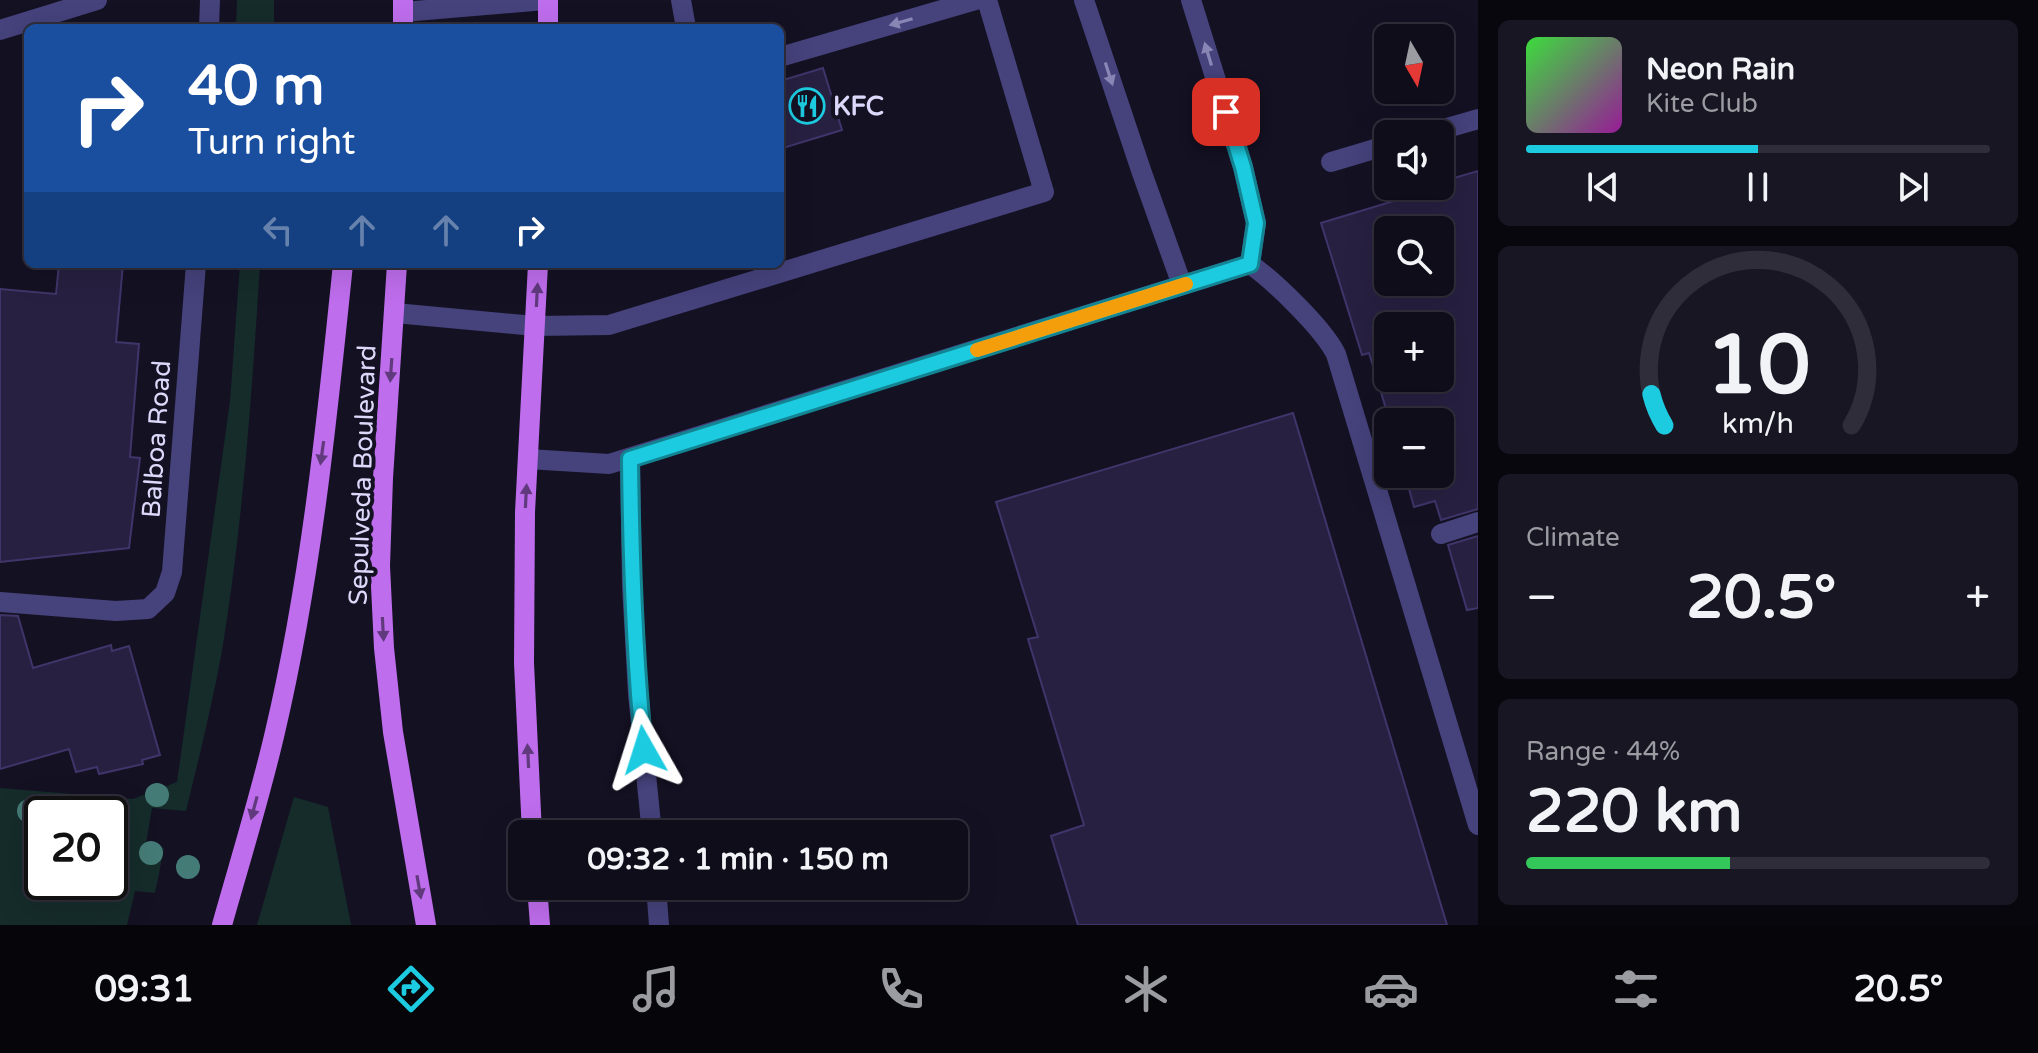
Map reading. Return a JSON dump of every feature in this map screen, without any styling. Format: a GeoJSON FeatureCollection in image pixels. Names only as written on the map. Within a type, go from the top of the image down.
{"type":"FeatureCollection","features":[{"type":"Feature","properties":{"kind":"main road"},"geometry":{"type":"LineString","coordinates":[[547,0],[548,24]]}},
{"type":"Feature","properties":{"kind":"main road"},"geometry":{"type":"LineString","coordinates":[[222,925],[275,733],[300,608],[328,412],[343,268]]}},
{"type":"Feature","properties":{"kind":"main road","name":"Sepulveda Boulevard"},"geometry":{"type":"LineString","coordinates":[[397,268],[383,478],[380,566],[383,634],[393,732],[426,925]]}},
{"type":"Feature","properties":{"kind":"main road"},"geometry":{"type":"LineString","coordinates":[[531,820],[524,663],[525,512],[538,268]]}},
{"type":"Feature","properties":{"kind":"main road"},"geometry":{"type":"LineString","coordinates":[[538,900],[540,925]]}},
{"type":"Feature","properties":{"kind":"street"},"geometry":{"type":"LineString","coordinates":[[0,30],[97,0]]}},
{"type":"Feature","properties":{"kind":"street"},"geometry":{"type":"LineString","coordinates":[[209,24],[210,0]]}},
{"type":"Feature","properties":{"kind":"street"},"geometry":{"type":"LineString","coordinates":[[403,13],[547,0]]}},
{"type":"Feature","properties":{"kind":"street"},"geometry":{"type":"LineString","coordinates":[[681,0],[685,24]]}},
{"type":"Feature","properties":{"kind":"street"},"geometry":{"type":"LineString","coordinates":[[784,56],[976,0]]}},
{"type":"Feature","properties":{"kind":"street"},"geometry":{"type":"LineString","coordinates":[[395,313],[535,326],[609,325],[1044,192],[987,0]]}},
{"type":"Feature","properties":{"kind":"street"},"geometry":{"type":"LineString","coordinates":[[1084,0],[1182,285]]}},
{"type":"Feature","properties":{"kind":"street"},"geometry":{"type":"LineString","coordinates":[[1191,0],[1243,167],[1256,223],[1250,264]]}},
{"type":"Feature","properties":{"kind":"street"},"geometry":{"type":"LineString","coordinates":[[1454,126],[1478,119]]}},
{"type":"Feature","properties":{"kind":"street"},"geometry":{"type":"LineString","coordinates":[[1331,162],[1374,149]]}},
{"type":"Feature","properties":{"kind":"street"},"geometry":{"type":"LineString","coordinates":[[528,459],[609,464],[630,459],[1250,264]]}},
{"type":"Feature","properties":{"kind":"street"},"geometry":{"type":"LineString","coordinates":[[1250,264],[1265,274],[1328,340],[1336,354],[1478,825]]}},
{"type":"Feature","properties":{"kind":"street","name":"Balboa Road"},"geometry":{"type":"LineString","coordinates":[[0,602],[116,611],[148,609],[165,593],[172,572],[196,268]]}},
{"type":"Feature","properties":{"kind":"street"},"geometry":{"type":"LineString","coordinates":[[630,459],[638,694],[651,820]]}},
{"type":"Feature","properties":{"kind":"street"},"geometry":{"type":"LineString","coordinates":[[1441,534],[1478,522]]}},
{"type":"Feature","properties":{"kind":"street"},"geometry":{"type":"LineString","coordinates":[[657,900],[659,925]]}},
{"type":"Feature","properties":{"kind":"green space"},"geometry":{"type":"Polygon","coordinates":[[[237,0],[274,0],[274,24],[236,24],[237,0]]]}},
{"type":"Feature","properties":{"kind":"green space"},"geometry":{"type":"Polygon","coordinates":[[[240,268],[260,268],[241,506],[222,651],[186,811],[152,808],[146,844],[164,848],[155,893],[135,891],[127,925],[0,925],[0,788],[97,796],[24,796],[24,900],[128,900],[128,799],[177,782],[230,401],[240,268]]]}},
{"type":"Feature","properties":{"kind":"green space"},"geometry":{"type":"Polygon","coordinates":[[[294,797],[328,807],[351,925],[257,925],[294,797]]]}},
{"type":"Feature","properties":{"kind":"building","name":"KFC"},"geometry":{"type":"Polygon","coordinates":[[[823,68],[842,130],[784,148],[784,80],[823,68]]]}},
{"type":"Feature","properties":{"kind":"building"},"geometry":{"type":"Polygon","coordinates":[[[1478,171],[1478,509],[1441,520],[1435,501],[1414,507],[1409,488],[1454,488],[1454,408],[1386,408],[1381,392],[1454,392],[1454,312],[1374,312],[1374,369],[1369,353],[1362,355],[1321,223],[1397,200],[1454,200],[1454,178],[1478,171]]]}},
{"type":"Feature","properties":{"kind":"building"},"geometry":{"type":"Polygon","coordinates":[[[59,268],[123,268],[116,342],[139,344],[130,457],[140,458],[129,548],[0,562],[0,289],[56,294],[59,268]]]}},
{"type":"Feature","properties":{"kind":"building"},"geometry":{"type":"Polygon","coordinates":[[[1293,413],[1447,925],[1078,925],[1051,836],[1084,825],[1028,639],[1038,637],[996,502],[1293,413]]]}},
{"type":"Feature","properties":{"kind":"building"},"geometry":{"type":"Polygon","coordinates":[[[1478,536],[1478,608],[1467,610],[1448,545],[1478,536]]]}},
{"type":"Feature","properties":{"kind":"building"},"geometry":{"type":"Polygon","coordinates":[[[0,615],[18,616],[33,668],[111,645],[112,651],[129,646],[160,755],[142,760],[143,764],[99,774],[97,767],[76,772],[69,749],[0,769],[0,615]]]}},
{"type":"Feature","properties":{"kind":"slow traffic"},"geometry":{"type":"LineString","coordinates":[[977,350],[1186,284]]}},
{"type":"Feature","properties":{"kind":"place","name":"KFC"},"geometry":{"type":"Point","coordinates":[807,106]}},
{"type":"Feature","properties":{"kind":"route"},"geometry":{"type":"LineString","coordinates":[[644,750],[632,585],[630,459],[1250,264],[1256,223],[1226,112]]}}]}
